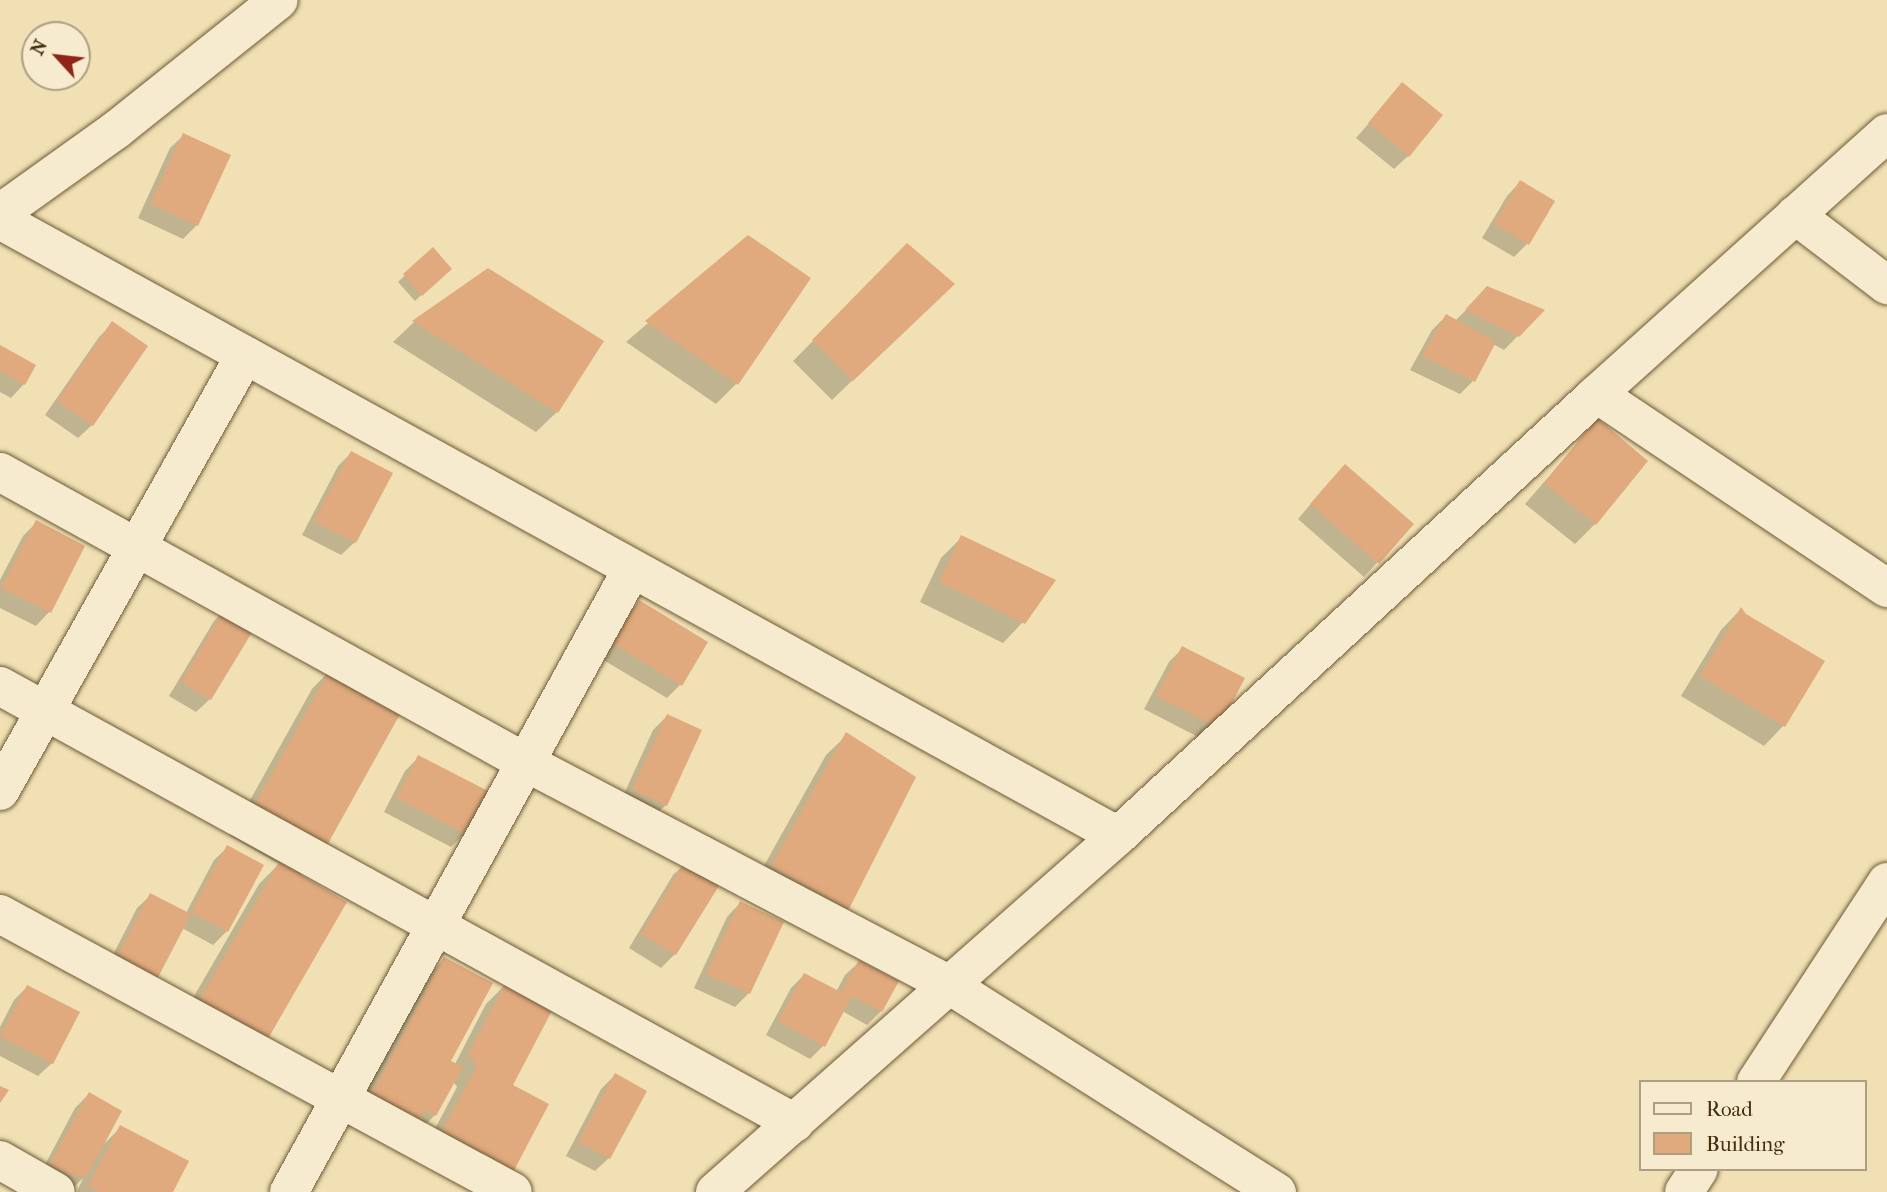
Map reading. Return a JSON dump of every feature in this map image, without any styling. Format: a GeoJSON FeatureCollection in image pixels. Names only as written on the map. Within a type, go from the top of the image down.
{"type":"FeatureCollection","features":[{"type":"Feature","properties":{"kind":"street"},"geometry":{"type":"LineString","coordinates":[[0,213],[117,130],[279,0]]}},
{"type":"Feature","properties":{"kind":"street"},"geometry":{"type":"LineString","coordinates":[[715,1192],[1118,836],[1597,394],[1887,133]]}},
{"type":"Feature","properties":{"kind":"street"},"geometry":{"type":"LineString","coordinates":[[1796,215],[1887,285]]}},
{"type":"Feature","properties":{"kind":"street"},"geometry":{"type":"LineString","coordinates":[[0,220],[1118,836]]}},
{"type":"Feature","properties":{"kind":"street"},"geometry":{"type":"LineString","coordinates":[[0,791],[245,355]]}},
{"type":"Feature","properties":{"kind":"street"},"geometry":{"type":"LineString","coordinates":[[1597,394],[1887,588]]}},
{"type":"Feature","properties":{"kind":"street"},"geometry":{"type":"LineString","coordinates":[[0,472],[525,762],[948,985],[1277,1192]]}},
{"type":"Feature","properties":{"kind":"street"},"geometry":{"type":"LineString","coordinates":[[289,1192],[632,569]]}},
{"type":"Feature","properties":{"kind":"street"},"geometry":{"type":"LineString","coordinates":[[0,686],[795,1123]]}},
{"type":"Feature","properties":{"kind":"street"},"geometry":{"type":"LineString","coordinates":[[1757,1080],[1887,882]]}},
{"type":"Feature","properties":{"kind":"street"},"geometry":{"type":"LineString","coordinates":[[0,914],[513,1192]]}},
{"type":"Feature","properties":{"kind":"street"},"geometry":{"type":"LineString","coordinates":[[0,1160],[56,1192]]}},
{"type":"Feature","properties":{"kind":"street"},"geometry":{"type":"LineString","coordinates":[[1684,1192],[1698,1171]]}},
{"type":"Feature","properties":{"kind":"building"},"geometry":{"type":"Polygon","coordinates":[[[1402,82],[1443,115],[1409,157],[1368,123],[1402,82]]]}},
{"type":"Feature","properties":{"kind":"building"},"geometry":{"type":"Polygon","coordinates":[[[183,133],[231,155],[198,226],[150,204],[183,133]]]}},
{"type":"Feature","properties":{"kind":"building"},"geometry":{"type":"Polygon","coordinates":[[[1520,180],[1555,201],[1529,245],[1494,224],[1520,180]]]}},
{"type":"Feature","properties":{"kind":"building"},"geometry":{"type":"Polygon","coordinates":[[[748,235],[811,278],[738,385],[645,321],[748,235]]]}},
{"type":"Feature","properties":{"kind":"building"},"geometry":{"type":"Polygon","coordinates":[[[907,243],[955,284],[853,381],[812,340],[907,243]]]}},
{"type":"Feature","properties":{"kind":"building"},"geometry":{"type":"Polygon","coordinates":[[[433,247],[452,269],[422,296],[403,274],[433,247]]]}},
{"type":"Feature","properties":{"kind":"building"},"geometry":{"type":"Polygon","coordinates":[[[488,268],[604,341],[558,413],[412,321],[488,268]]]}},
{"type":"Feature","properties":{"kind":"building"},"geometry":{"type":"Polygon","coordinates":[[[1487,286],[1545,310],[1519,337],[1465,310],[1487,286]]]}},
{"type":"Feature","properties":{"kind":"building"},"geometry":{"type":"Polygon","coordinates":[[[1446,314],[1496,342],[1475,382],[1422,356],[1446,314]]]}},
{"type":"Feature","properties":{"kind":"building"},"geometry":{"type":"Polygon","coordinates":[[[112,321],[148,346],[93,426],[57,401],[112,321]]]}},
{"type":"Feature","properties":{"kind":"building"},"geometry":{"type":"Polygon","coordinates":[[[0,345],[36,365],[25,385],[0,371],[0,345]]]}},
{"type":"Feature","properties":{"kind":"building"},"geometry":{"type":"Polygon","coordinates":[[[1597,418],[1648,461],[1596,525],[1544,483],[1597,418]]]}},
{"type":"Feature","properties":{"kind":"building"},"geometry":{"type":"Polygon","coordinates":[[[351,451],[393,473],[356,543],[314,521],[351,451]]]}},
{"type":"Feature","properties":{"kind":"building"},"geometry":{"type":"Polygon","coordinates":[[[1345,464],[1414,524],[1379,564],[1310,504],[1345,464]]]}},
{"type":"Feature","properties":{"kind":"building"},"geometry":{"type":"Polygon","coordinates":[[[36,520],[85,546],[51,613],[1,588],[36,520]]]}},
{"type":"Feature","properties":{"kind":"building"},"geometry":{"type":"Polygon","coordinates":[[[961,535],[1056,580],[1025,624],[939,582],[961,535]]]}},
{"type":"Feature","properties":{"kind":"building"},"geometry":{"type":"Polygon","coordinates":[[[639,600],[708,642],[682,686],[613,644],[639,600]]]}},
{"type":"Feature","properties":{"kind":"building"},"geometry":{"type":"Polygon","coordinates":[[[227,605],[257,624],[211,700],[181,682],[227,605]]]}},
{"type":"Feature","properties":{"kind":"building"},"geometry":{"type":"Polygon","coordinates":[[[1741,607],[1746,614],[1825,661],[1785,727],[1700,676],[1741,607]]]}},
{"type":"Feature","properties":{"kind":"building"},"geometry":{"type":"Polygon","coordinates":[[[1182,646],[1245,678],[1219,728],[1156,696],[1182,646]]]}},
{"type":"Feature","properties":{"kind":"building"},"geometry":{"type":"Polygon","coordinates":[[[332,666],[404,707],[321,856],[249,815],[332,666]]]}},
{"type":"Feature","properties":{"kind":"building"},"geometry":{"type":"Polygon","coordinates":[[[667,714],[702,730],[667,806],[632,790],[667,714]]]}},
{"type":"Feature","properties":{"kind":"building"},"geometry":{"type":"Polygon","coordinates":[[[846,732],[916,777],[849,909],[771,866],[846,732]]]}},
{"type":"Feature","properties":{"kind":"building"},"geometry":{"type":"Polygon","coordinates":[[[418,755],[488,791],[466,834],[396,798],[418,755]]]}},
{"type":"Feature","properties":{"kind":"building"},"geometry":{"type":"Polygon","coordinates":[[[227,845],[264,865],[228,932],[191,912],[227,845]]]}},
{"type":"Feature","properties":{"kind":"building"},"geometry":{"type":"Polygon","coordinates":[[[686,860],[722,881],[676,955],[641,934],[686,860]]]}},
{"type":"Feature","properties":{"kind":"building"},"geometry":{"type":"Polygon","coordinates":[[[279,862],[347,902],[262,1049],[194,1009],[279,862]]]}},
{"type":"Feature","properties":{"kind":"building"},"geometry":{"type":"Polygon","coordinates":[[[150,893],[191,914],[153,987],[112,966],[150,893]]]}},
{"type":"Feature","properties":{"kind":"building"},"geometry":{"type":"Polygon","coordinates":[[[740,901],[784,922],[750,994],[706,974],[740,901]]]}},
{"type":"Feature","properties":{"kind":"building"},"geometry":{"type":"Polygon","coordinates":[[[444,957],[493,983],[451,1061],[463,1067],[436,1116],[425,1110],[415,1128],[367,1102],[444,957]]]}},
{"type":"Feature","properties":{"kind":"building"},"geometry":{"type":"Polygon","coordinates":[[[859,960],[899,981],[882,1012],[852,996],[825,1047],[778,1021],[804,973],[841,992],[859,960]]]}},
{"type":"Feature","properties":{"kind":"building"},"geometry":{"type":"Polygon","coordinates":[[[506,982],[554,1007],[513,1085],[549,1104],[510,1178],[437,1140],[477,1066],[468,1054],[506,982]]]}},
{"type":"Feature","properties":{"kind":"building"},"geometry":{"type":"Polygon","coordinates":[[[27,985],[80,1012],[53,1064],[0,1036],[27,985]]]}},
{"type":"Feature","properties":{"kind":"building"},"geometry":{"type":"Polygon","coordinates":[[[615,1073],[647,1091],[610,1159],[578,1142],[615,1073]]]}},
{"type":"Feature","properties":{"kind":"building"},"geometry":{"type":"Polygon","coordinates":[[[0,1086],[9,1090],[0,1103],[0,1086]]]}},
{"type":"Feature","properties":{"kind":"building"},"geometry":{"type":"Polygon","coordinates":[[[89,1092],[122,1111],[87,1176],[73,1176],[50,1164],[89,1092]]]}},
{"type":"Feature","properties":{"kind":"building"},"geometry":{"type":"Polygon","coordinates":[[[120,1125],[189,1161],[173,1192],[99,1192],[88,1186],[120,1125]]]}}]}
